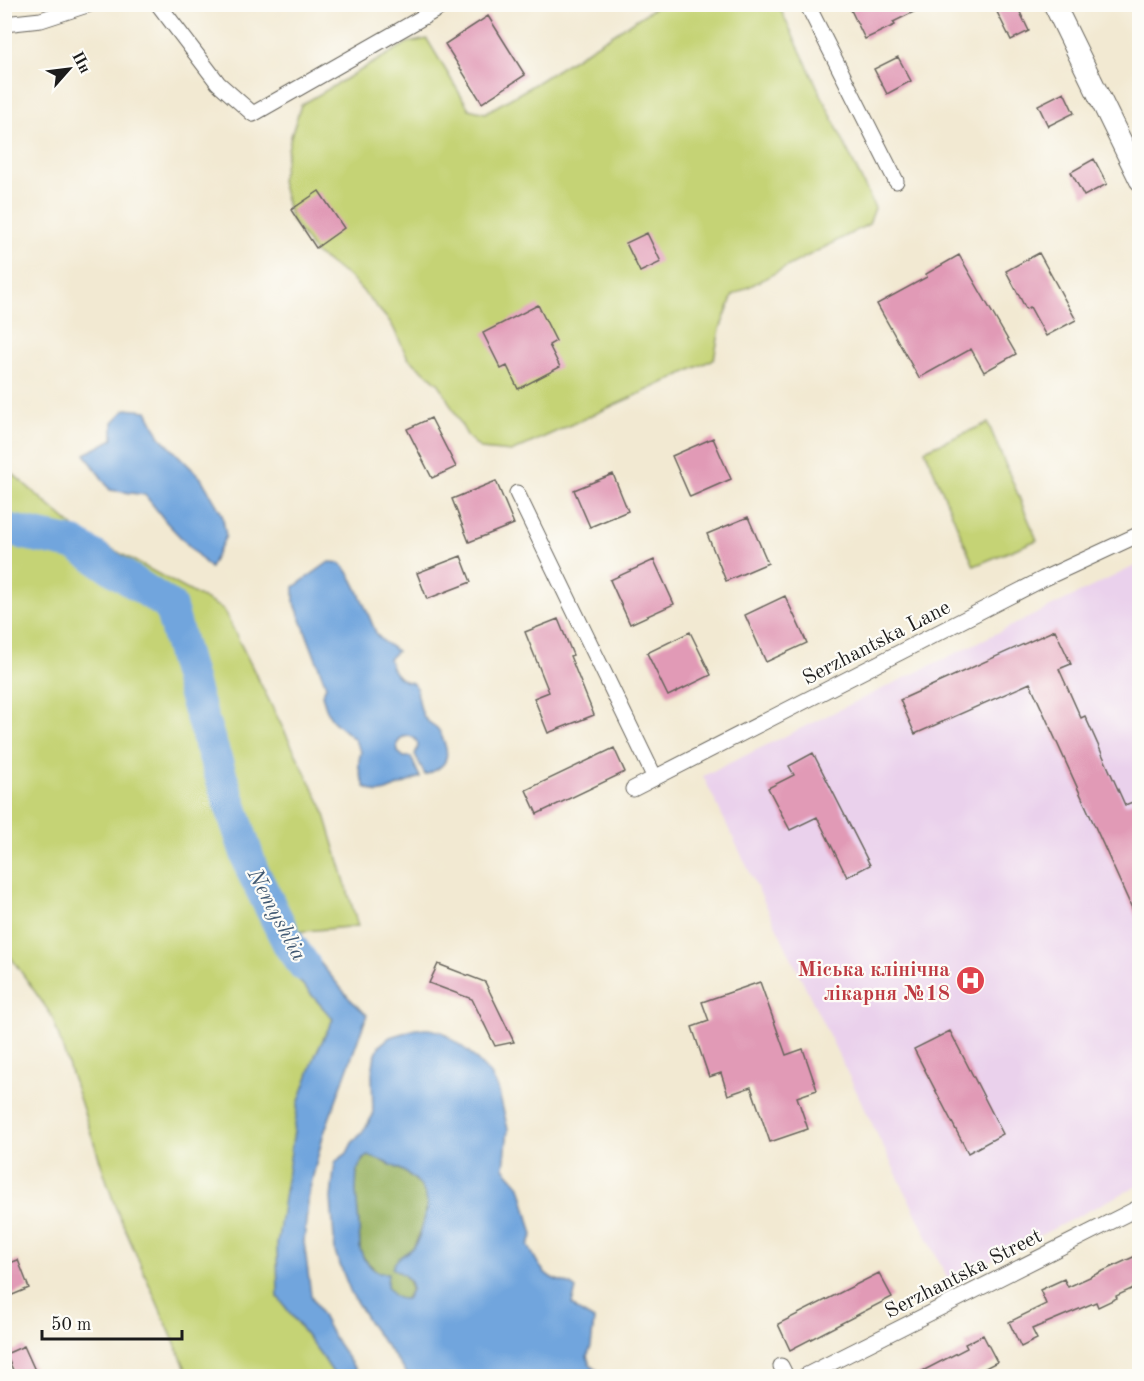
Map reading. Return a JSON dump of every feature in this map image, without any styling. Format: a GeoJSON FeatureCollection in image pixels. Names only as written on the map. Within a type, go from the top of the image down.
{"type":"FeatureCollection","features":[{"type":"Feature","properties":{"kind":"main road"},"geometry":{"type":"LineString","coordinates":[[1054,4],[1140,180]]}},
{"type":"Feature","properties":{"kind":"street"},"geometry":{"type":"LineString","coordinates":[[4,24],[41,20],[90,4]]}},
{"type":"Feature","properties":{"kind":"street"},"geometry":{"type":"LineString","coordinates":[[158,4],[218,83],[253,114],[446,4]]}},
{"type":"Feature","properties":{"kind":"street"},"geometry":{"type":"LineString","coordinates":[[807,4],[896,181]]}},
{"type":"Feature","properties":{"kind":"street"},"geometry":{"type":"LineString","coordinates":[[517,493],[655,778]]}},
{"type":"Feature","properties":{"kind":"street","name":"Serzhantska Lane"},"geometry":{"type":"LineString","coordinates":[[633,789],[1044,579],[1140,534]]}},
{"type":"Feature","properties":{"kind":"street","name":"Serzhantska Street"},"geometry":{"type":"LineString","coordinates":[[805,1377],[1140,1208]]}},
{"type":"Feature","properties":{"kind":"shaded area","name":"Міська клінічна лікарня №18"},"geometry":{"type":"Polygon","coordinates":[[[1139,564],[1139,1185],[949,1282],[703,776],[1139,564]]]}},
{"type":"Feature","properties":{"kind":"green space"},"geometry":{"type":"Polygon","coordinates":[[[778,4],[875,208],[869,224],[733,295],[720,329],[714,359],[511,452],[481,449],[468,437],[439,384],[408,358],[391,323],[352,279],[315,253],[291,219],[281,181],[301,105],[407,43],[427,39],[469,109],[485,113],[659,5],[778,4]]]}},
{"type":"Feature","properties":{"kind":"green space"},"geometry":{"type":"Polygon","coordinates":[[[988,423],[1037,540],[974,566],[925,450],[988,423]]]}},
{"type":"Feature","properties":{"kind":"green space"},"geometry":{"type":"Polygon","coordinates":[[[4,466],[77,530],[223,609],[323,808],[358,926],[295,932],[272,926],[276,952],[333,1019],[315,1056],[277,1245],[278,1297],[335,1376],[189,1376],[115,1206],[52,1016],[5,949],[4,466]]]}},
{"type":"Feature","properties":{"kind":"green space"},"geometry":{"type":"Polygon","coordinates":[[[368,1156],[405,1172],[414,1179],[425,1194],[426,1216],[405,1276],[410,1288],[406,1299],[397,1298],[391,1293],[382,1277],[364,1258],[360,1250],[356,1178],[358,1169],[368,1156]]]}},
{"type":"Feature","properties":{"kind":"water"},"geometry":{"type":"Polygon","coordinates":[[[126,409],[147,411],[160,437],[201,478],[222,514],[226,536],[210,568],[167,523],[145,495],[110,490],[85,454],[113,439],[113,422],[126,409]]]}},
{"type":"Feature","properties":{"kind":"water"},"geometry":{"type":"Polygon","coordinates":[[[329,562],[340,564],[347,571],[357,588],[377,635],[397,651],[389,659],[393,669],[402,679],[414,684],[423,715],[438,730],[445,745],[447,756],[443,764],[425,775],[415,754],[418,746],[416,740],[410,736],[401,738],[397,744],[398,752],[404,757],[411,757],[420,777],[386,791],[377,793],[365,787],[359,766],[361,752],[354,739],[333,721],[327,711],[322,695],[326,686],[294,601],[294,587],[329,562]]]}},
{"type":"Feature","properties":{"kind":"water"},"geometry":{"type":"Polygon","coordinates":[[[272,925],[295,932],[349,998],[367,1015],[323,1136],[309,1192],[304,1242],[311,1295],[334,1338],[360,1376],[335,1376],[278,1297],[277,1245],[298,1104],[315,1056],[333,1019],[276,952],[272,925]]]}},
{"type":"Feature","properties":{"kind":"water"},"geometry":{"type":"Polygon","coordinates":[[[416,1029],[442,1032],[469,1052],[491,1075],[498,1089],[508,1129],[504,1168],[520,1186],[533,1235],[528,1245],[545,1273],[576,1289],[572,1304],[577,1310],[594,1320],[591,1347],[587,1356],[590,1365],[610,1376],[409,1376],[371,1326],[351,1293],[335,1252],[331,1198],[335,1162],[347,1153],[373,1115],[374,1060],[379,1046],[390,1037],[416,1029]],[[369,1156],[363,1159],[357,1171],[360,1249],[364,1259],[372,1268],[379,1273],[388,1273],[387,1286],[392,1294],[399,1299],[406,1299],[411,1290],[410,1282],[392,1268],[418,1240],[427,1209],[425,1194],[406,1172],[369,1156]]]}},
{"type":"Feature","properties":{"kind":"building"},"geometry":{"type":"Polygon","coordinates":[[[863,4],[930,4],[893,22],[895,25],[865,39],[851,10],[863,4]]]}},
{"type":"Feature","properties":{"kind":"building"},"geometry":{"type":"Polygon","coordinates":[[[1016,4],[1029,31],[1011,40],[997,12],[1016,4]]]}},
{"type":"Feature","properties":{"kind":"building"},"geometry":{"type":"Polygon","coordinates":[[[488,16],[525,75],[482,103],[445,44],[488,16]]]}},
{"type":"Feature","properties":{"kind":"building"},"geometry":{"type":"Polygon","coordinates":[[[898,57],[911,81],[887,94],[874,69],[898,57]]]}},
{"type":"Feature","properties":{"kind":"building"},"geometry":{"type":"Polygon","coordinates":[[[1064,92],[1074,113],[1048,126],[1038,105],[1064,92]]]}},
{"type":"Feature","properties":{"kind":"building"},"geometry":{"type":"Polygon","coordinates":[[[1094,159],[1107,184],[1084,196],[1071,172],[1094,159]]]}},
{"type":"Feature","properties":{"kind":"building"},"geometry":{"type":"Polygon","coordinates":[[[319,191],[344,228],[316,248],[291,210],[319,191]]]}},
{"type":"Feature","properties":{"kind":"building"},"geometry":{"type":"Polygon","coordinates":[[[647,233],[661,262],[640,272],[626,243],[647,233]]]}},
{"type":"Feature","properties":{"kind":"building"},"geometry":{"type":"Polygon","coordinates":[[[1039,253],[1076,320],[1046,336],[1030,307],[1026,309],[1006,271],[1039,253]]]}},
{"type":"Feature","properties":{"kind":"building"},"geometry":{"type":"Polygon","coordinates":[[[959,255],[1016,354],[984,372],[971,349],[919,378],[877,304],[927,277],[926,274],[959,255]]]}},
{"type":"Feature","properties":{"kind":"building"},"geometry":{"type":"Polygon","coordinates":[[[538,305],[556,341],[549,345],[560,367],[518,389],[507,366],[501,369],[483,333],[538,305]]]}},
{"type":"Feature","properties":{"kind":"building"},"geometry":{"type":"Polygon","coordinates":[[[431,418],[456,467],[432,478],[407,429],[431,418]]]}},
{"type":"Feature","properties":{"kind":"building"},"geometry":{"type":"Polygon","coordinates":[[[713,438],[731,479],[690,497],[672,456],[713,438]]]}},
{"type":"Feature","properties":{"kind":"building"},"geometry":{"type":"Polygon","coordinates":[[[613,474],[628,511],[590,527],[574,490],[613,474]]]}},
{"type":"Feature","properties":{"kind":"building"},"geometry":{"type":"Polygon","coordinates":[[[496,481],[514,524],[469,542],[452,499],[496,481]]]}},
{"type":"Feature","properties":{"kind":"building"},"geometry":{"type":"Polygon","coordinates":[[[748,517],[768,563],[726,581],[707,534],[748,517]]]}},
{"type":"Feature","properties":{"kind":"building"},"geometry":{"type":"Polygon","coordinates":[[[461,556],[471,582],[427,599],[417,573],[461,556]]]}},
{"type":"Feature","properties":{"kind":"building"},"geometry":{"type":"Polygon","coordinates":[[[654,560],[674,604],[630,624],[610,580],[654,560]]]}},
{"type":"Feature","properties":{"kind":"building"},"geometry":{"type":"Polygon","coordinates":[[[785,596],[807,643],[766,662],[745,615],[785,596]]]}},
{"type":"Feature","properties":{"kind":"building"},"geometry":{"type":"Polygon","coordinates":[[[558,619],[594,715],[548,733],[534,698],[549,692],[525,632],[558,619]]]}},
{"type":"Feature","properties":{"kind":"building"},"geometry":{"type":"Polygon","coordinates":[[[1055,630],[1071,664],[1059,669],[1081,718],[1085,716],[1125,805],[1140,799],[1140,926],[1030,683],[915,734],[900,700],[1055,630]]]}},
{"type":"Feature","properties":{"kind":"building"},"geometry":{"type":"Polygon","coordinates":[[[690,632],[711,675],[668,696],[647,653],[690,632]]]}},
{"type":"Feature","properties":{"kind":"building"},"geometry":{"type":"Polygon","coordinates":[[[614,748],[625,772],[537,814],[526,790],[614,748]]]}},
{"type":"Feature","properties":{"kind":"building"},"geometry":{"type":"Polygon","coordinates":[[[813,753],[870,865],[847,877],[817,817],[790,830],[768,788],[794,775],[789,766],[813,753]]]}},
{"type":"Feature","properties":{"kind":"building"},"geometry":{"type":"Polygon","coordinates":[[[438,964],[485,982],[514,1042],[495,1046],[472,999],[429,983],[438,964]]]}},
{"type":"Feature","properties":{"kind":"building"},"geometry":{"type":"Polygon","coordinates":[[[760,982],[786,1055],[803,1049],[817,1090],[797,1097],[808,1129],[770,1142],[751,1087],[728,1095],[721,1073],[709,1077],[692,1027],[709,1021],[702,1002],[760,982]]]}},
{"type":"Feature","properties":{"kind":"building"},"geometry":{"type":"Polygon","coordinates":[[[950,1031],[1003,1134],[968,1153],[914,1049],[950,1031]]]}},
{"type":"Feature","properties":{"kind":"building"},"geometry":{"type":"Polygon","coordinates":[[[1140,1254],[1140,1285],[1098,1307],[1096,1302],[1032,1329],[1037,1339],[1021,1347],[1009,1322],[1046,1304],[1040,1290],[1064,1279],[1068,1287],[1140,1254]]]}},
{"type":"Feature","properties":{"kind":"building"},"geometry":{"type":"Polygon","coordinates":[[[18,1260],[29,1288],[10,1296],[4,1283],[4,1265],[18,1260]]]}},
{"type":"Feature","properties":{"kind":"building"},"geometry":{"type":"Polygon","coordinates":[[[879,1273],[892,1297],[790,1350],[778,1324],[879,1273]]]}},
{"type":"Feature","properties":{"kind":"building"},"geometry":{"type":"Polygon","coordinates":[[[983,1335],[997,1362],[968,1377],[911,1377],[967,1348],[965,1344],[983,1335]]]}},
{"type":"Feature","properties":{"kind":"building"},"geometry":{"type":"Polygon","coordinates":[[[24,1346],[38,1377],[16,1377],[6,1354],[24,1346]]]}},
{"type":"Feature","properties":{"kind":"waterway","name":"Nemyshlia"},"geometry":{"type":"LineString","coordinates":[[4,529],[75,544],[170,606],[196,700],[252,870],[290,946],[304,965]]}},
{"type":"Feature","properties":{"kind":"place","name":"Міська клінічна лікарня №18"},"geometry":{"type":"Point","coordinates":[971,981]}}]}
